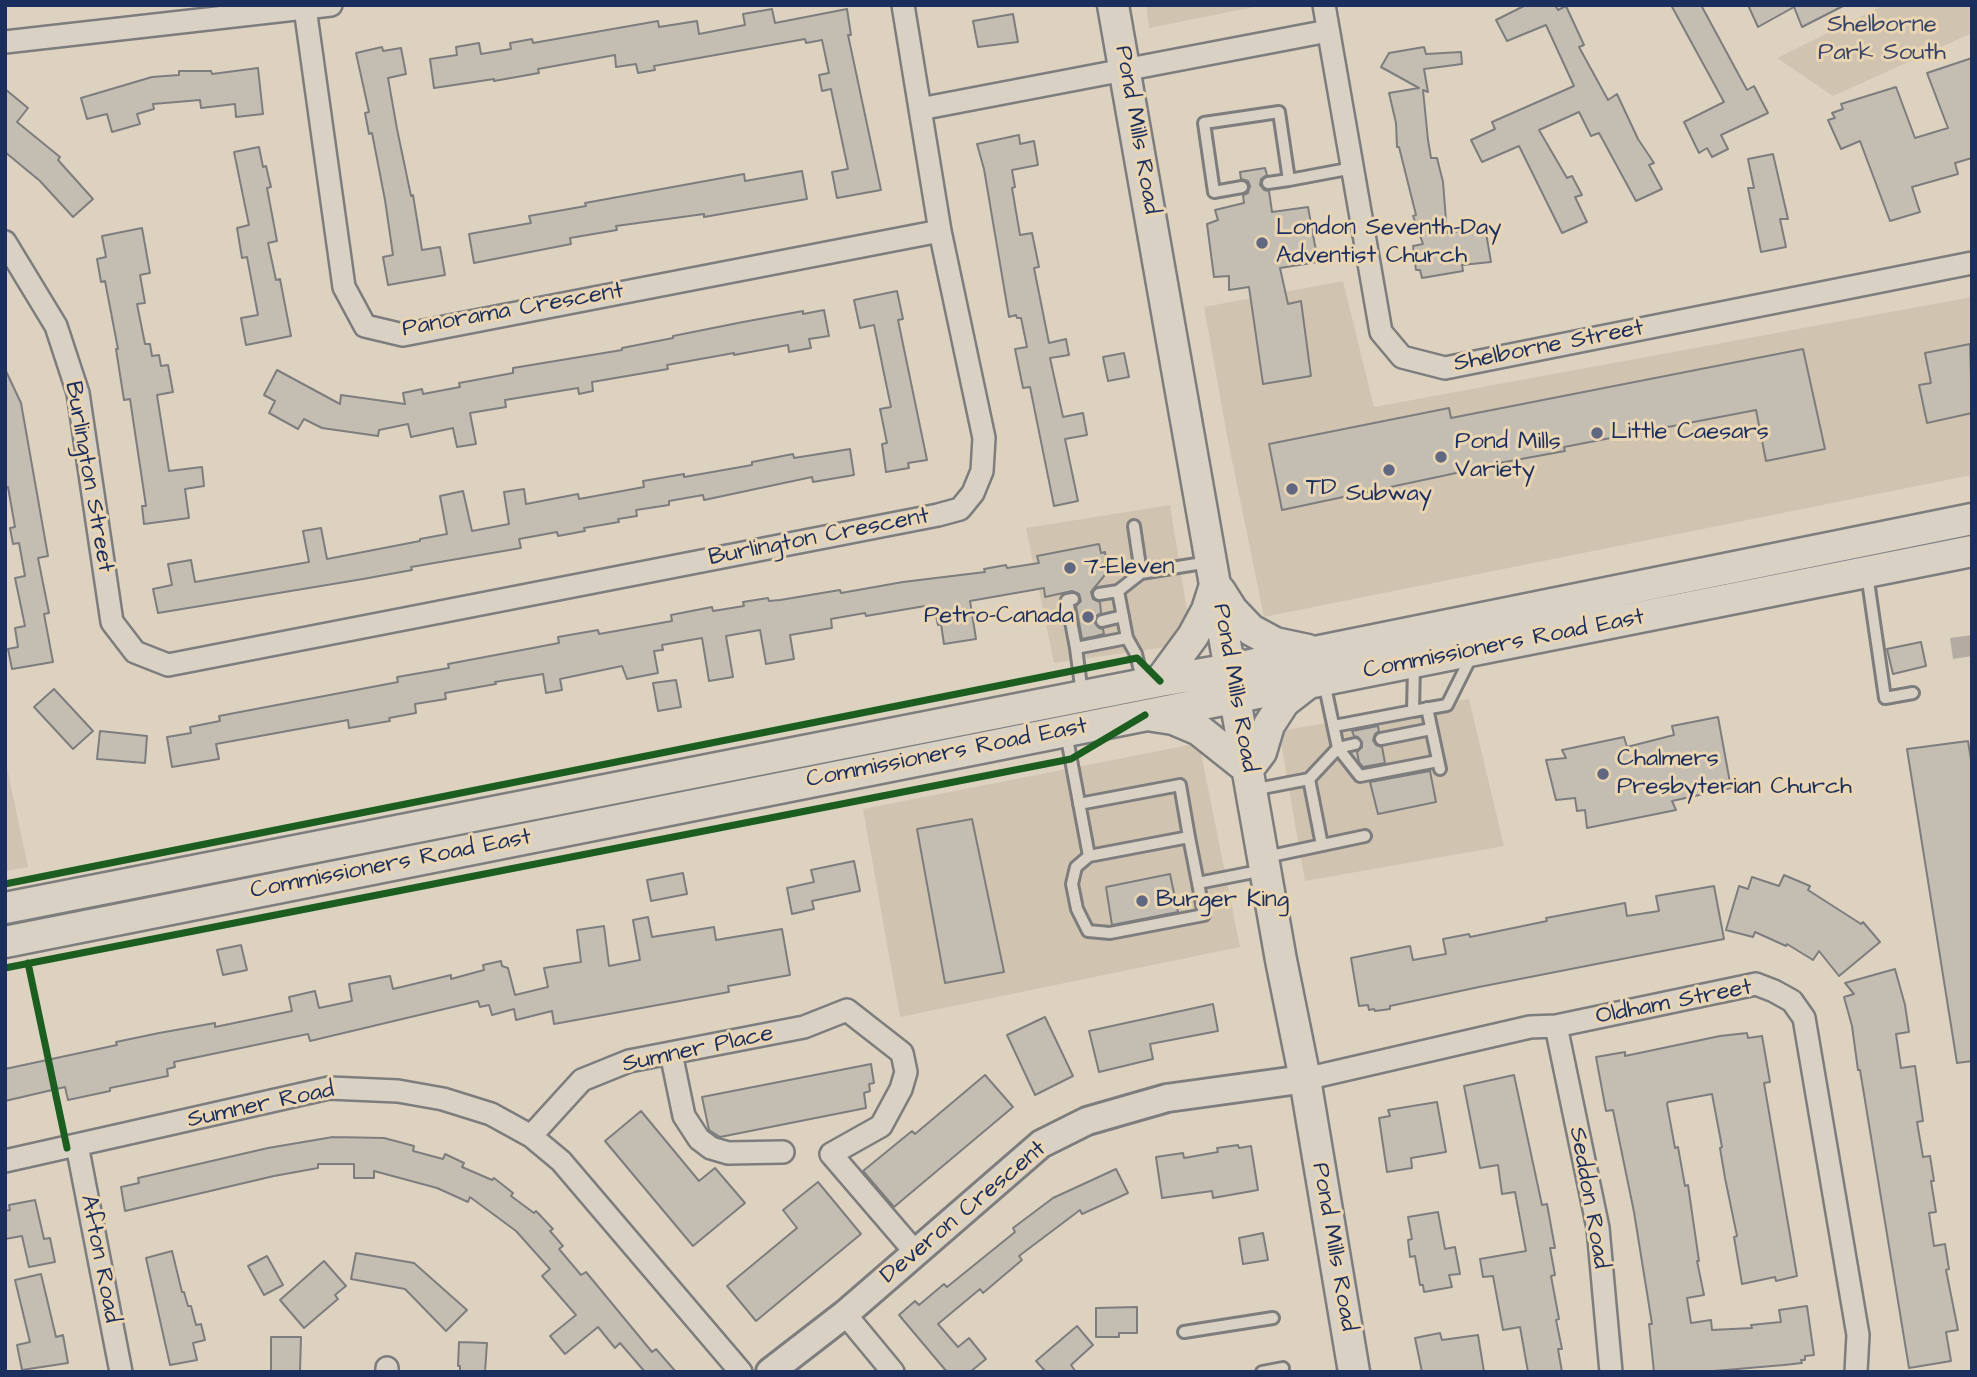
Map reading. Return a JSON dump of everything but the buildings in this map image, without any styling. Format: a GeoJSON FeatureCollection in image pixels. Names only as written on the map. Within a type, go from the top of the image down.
{"type":"FeatureCollection","features":[{"type":"Feature","properties":{"kind":"main road","name":"Pond Mills Road"},"geometry":{"type":"LineString","coordinates":[[1113,5],[1264,864],[1305,1079],[1354,1372]]}},
{"type":"Feature","properties":{"kind":"main road","name":"Commissioners Road East"},"geometry":{"type":"LineString","coordinates":[[5,908],[1152,683],[1315,683],[1474,652],[1863,556],[1972,519]]}},
{"type":"Feature","properties":{"kind":"main road","name":"Commissioners Road East"},"geometry":{"type":"LineString","coordinates":[[5,942],[1145,715],[1328,649],[1863,556],[1972,551]]}},
{"type":"Feature","properties":{"kind":"main road"},"geometry":{"type":"LineString","coordinates":[[1214,573],[1232,610],[1251,630],[1275,643],[1301,650],[1328,649]]}},
{"type":"Feature","properties":{"kind":"main road"},"geometry":{"type":"LineString","coordinates":[[1152,683],[1193,636],[1207,610],[1214,573]]}},
{"type":"Feature","properties":{"kind":"main road"},"geometry":{"type":"LineString","coordinates":[[1145,715],[1173,719],[1199,730],[1250,780],[1269,725],[1284,702],[1315,683]]}},
{"type":"Feature","properties":{"kind":"street"},"geometry":{"type":"LineString","coordinates":[[5,41],[331,5]]}},
{"type":"Feature","properties":{"kind":"street","name":"Burlington Crescent"},"geometry":{"type":"LineString","coordinates":[[168,665],[960,509],[973,494],[982,471],[984,438],[940,231],[903,5]]}},
{"type":"Feature","properties":{"kind":"street","name":"Shelborne Street"},"geometry":{"type":"LineString","coordinates":[[1324,5],[1381,332],[1402,357],[1445,368],[1972,263]]}},
{"type":"Feature","properties":{"kind":"street","name":"Panorama Crescent"},"geometry":{"type":"LineString","coordinates":[[304,8],[344,287],[365,327],[403,335],[940,231]]}},
{"type":"Feature","properties":{"kind":"street"},"geometry":{"type":"LineString","coordinates":[[920,108],[1328,31]]}},
{"type":"Feature","properties":{"kind":"street","name":"Burlington Street"},"geometry":{"type":"LineString","coordinates":[[5,242],[14,276],[55,326],[78,393],[112,622],[135,652],[168,665]]}},
{"type":"Feature","properties":{"kind":"street","name":"Oldham Street"},"geometry":{"type":"LineString","coordinates":[[1305,1079],[1530,1027],[1556,1026],[1756,984],[1792,1000],[1804,1018],[1807,1032],[1858,1335],[1856,1372]]}},
{"type":"Feature","properties":{"kind":"street","name":"Sumner Place"},"geometry":{"type":"LineString","coordinates":[[531,1136],[582,1080],[629,1061],[804,1027],[847,1010],[902,1053],[906,1072],[901,1089],[881,1126],[831,1154],[916,1253]]}},
{"type":"Feature","properties":{"kind":"street","name":"Seddon Road"},"geometry":{"type":"LineString","coordinates":[[1556,1026],[1598,1228],[1611,1372]]}},
{"type":"Feature","properties":{"kind":"street"},"geometry":{"type":"LineString","coordinates":[[671,1053],[684,1116],[699,1139],[711,1148],[728,1153],[783,1152]]}},
{"type":"Feature","properties":{"kind":"street","name":"Deveron Crescent"},"geometry":{"type":"LineString","coordinates":[[770,1372],[845,1314],[1041,1144],[1087,1121],[1167,1098],[1305,1079]]}},
{"type":"Feature","properties":{"kind":"street","name":"Sumner Road"},"geometry":{"type":"LineString","coordinates":[[5,1161],[329,1088],[398,1091],[443,1099],[491,1114],[531,1136],[561,1161],[741,1372]]}},
{"type":"Feature","properties":{"kind":"street","name":"Afton Road"},"geometry":{"type":"LineString","coordinates":[[77,1146],[121,1372]]}},
{"type":"Feature","properties":{"kind":"street"},"geometry":{"type":"LineString","coordinates":[[845,1314],[893,1372]]}},
{"type":"Feature","properties":{"kind":"lane"},"geometry":{"type":"LineString","coordinates":[[1242,187],[1214,192],[1205,123],[1279,112],[1289,180]]}},
{"type":"Feature","properties":{"kind":"lane"},"geometry":{"type":"LineString","coordinates":[[1268,183],[1353,168]]}},
{"type":"Feature","properties":{"kind":"lane"},"geometry":{"type":"LineString","coordinates":[[1134,526],[1141,573]]}},
{"type":"Feature","properties":{"kind":"lane"},"geometry":{"type":"LineString","coordinates":[[1863,556],[1885,698],[1913,693]]}},
{"type":"Feature","properties":{"kind":"lane"},"geometry":{"type":"LineString","coordinates":[[1098,594],[1118,591],[1141,573],[1214,573]]}},
{"type":"Feature","properties":{"kind":"lane"},"geometry":{"type":"LineString","coordinates":[[1118,591],[1127,638],[1152,683]]}},
{"type":"Feature","properties":{"kind":"lane"},"geometry":{"type":"LineString","coordinates":[[1073,599],[1067,600],[1075,626],[1083,698]]}},
{"type":"Feature","properties":{"kind":"lane"},"geometry":{"type":"LineString","coordinates":[[1102,621],[1123,616]]}},
{"type":"Feature","properties":{"kind":"lane"},"geometry":{"type":"LineString","coordinates":[[1076,648],[1127,638]]}},
{"type":"Feature","properties":{"kind":"lane"},"geometry":{"type":"LineString","coordinates":[[1334,726],[1447,705],[1474,652]]}},
{"type":"Feature","properties":{"kind":"lane"},"geometry":{"type":"LineString","coordinates":[[1413,711],[1414,663]]}},
{"type":"Feature","properties":{"kind":"lane"},"geometry":{"type":"LineString","coordinates":[[1315,683],[1334,726],[1338,748],[1360,776],[1439,765],[1427,708]]}},
{"type":"Feature","properties":{"kind":"lane"},"geometry":{"type":"LineString","coordinates":[[1381,739],[1431,729]]}},
{"type":"Feature","properties":{"kind":"lane"},"geometry":{"type":"LineString","coordinates":[[1065,730],[1089,856]]}},
{"type":"Feature","properties":{"kind":"lane"},"geometry":{"type":"LineString","coordinates":[[1250,780],[1309,779],[1338,748],[1355,744]]}},
{"type":"Feature","properties":{"kind":"lane"},"geometry":{"type":"LineString","coordinates":[[1309,779],[1322,845]]}},
{"type":"Feature","properties":{"kind":"lane"},"geometry":{"type":"LineString","coordinates":[[1079,804],[1180,785],[1205,915],[1110,933],[1088,931],[1077,909],[1072,884],[1076,867],[1089,856],[1189,836]]}},
{"type":"Feature","properties":{"kind":"lane"},"geometry":{"type":"LineString","coordinates":[[1198,883],[1322,845],[1365,836]]}},
{"type":"Feature","properties":{"kind":"lane"},"geometry":{"type":"LineString","coordinates":[[1184,1332],[1273,1318]]}},
{"type":"Feature","properties":{"kind":"lane"},"geometry":{"type":"LineString","coordinates":[[1262,1372],[1283,1368]]}},
{"type":"Feature","properties":{"kind":"shaded area"},"geometry":{"type":"Polygon","coordinates":[[[1146,5],[1264,5],[1149,28],[1146,5]]]}},
{"type":"Feature","properties":{"kind":"shaded area"},"geometry":{"type":"Polygon","coordinates":[[[1343,281],[1374,407],[1972,297],[1972,475],[1264,617],[1204,307],[1343,281]]]}},
{"type":"Feature","properties":{"kind":"shaded area"},"geometry":{"type":"Polygon","coordinates":[[[1170,505],[1187,611],[1167,647],[1054,663],[1026,528],[1170,505]]]}},
{"type":"Feature","properties":{"kind":"shaded area"},"geometry":{"type":"Polygon","coordinates":[[[1972,635],[1972,656],[1953,659],[1950,638],[1972,635]]]}},
{"type":"Feature","properties":{"kind":"shaded area"},"geometry":{"type":"Polygon","coordinates":[[[1469,699],[1504,846],[1305,881],[1279,731],[1469,699]]]}},
{"type":"Feature","properties":{"kind":"shaded area"},"geometry":{"type":"Polygon","coordinates":[[[1199,743],[1240,947],[900,1017],[863,809],[1199,743]]]}},
{"type":"Feature","properties":{"kind":"shaded area"},"geometry":{"type":"Polygon","coordinates":[[[5,758],[28,867],[5,871],[5,758]]]}},
{"type":"Feature","properties":{"kind":"green space","name":"Shelborne Park South"},"geometry":{"type":"Polygon","coordinates":[[[1884,5],[1972,5],[1972,33],[1833,96],[1777,58],[1884,5]]]}},
{"type":"Feature","properties":{"kind":"cycle path"},"geometry":{"type":"LineString","coordinates":[[5,884],[1137,658],[1160,681]]}},
{"type":"Feature","properties":{"kind":"cycle path"},"geometry":{"type":"LineString","coordinates":[[5,968],[1071,759],[1145,715]]}},
{"type":"Feature","properties":{"kind":"cycle path"},"geometry":{"type":"LineString","coordinates":[[28,963],[67,1148]]}},
{"type":"Feature","properties":{"kind":"place","name":"London Seventh-Day Adventist Church"},"geometry":{"type":"Point","coordinates":[1262,243]}},
{"type":"Feature","properties":{"kind":"place","name":"Little Caesars"},"geometry":{"type":"Point","coordinates":[1597,433]}},
{"type":"Feature","properties":{"kind":"place","name":"Pond Mills Variety"},"geometry":{"type":"Point","coordinates":[1441,457]}},
{"type":"Feature","properties":{"kind":"place","name":"Subway"},"geometry":{"type":"Point","coordinates":[1389,470]}},
{"type":"Feature","properties":{"kind":"place","name":"TD"},"geometry":{"type":"Point","coordinates":[1292,489]}},
{"type":"Feature","properties":{"kind":"place","name":"7-Eleven"},"geometry":{"type":"Point","coordinates":[1070,568]}},
{"type":"Feature","properties":{"kind":"place","name":"Petro-Canada"},"geometry":{"type":"Point","coordinates":[1088,617]}},
{"type":"Feature","properties":{"kind":"place","name":"Chalmers Presbyterian Church"},"geometry":{"type":"Point","coordinates":[1603,774]}},
{"type":"Feature","properties":{"kind":"place","name":"Burger King"},"geometry":{"type":"Point","coordinates":[1142,901]}}]}
